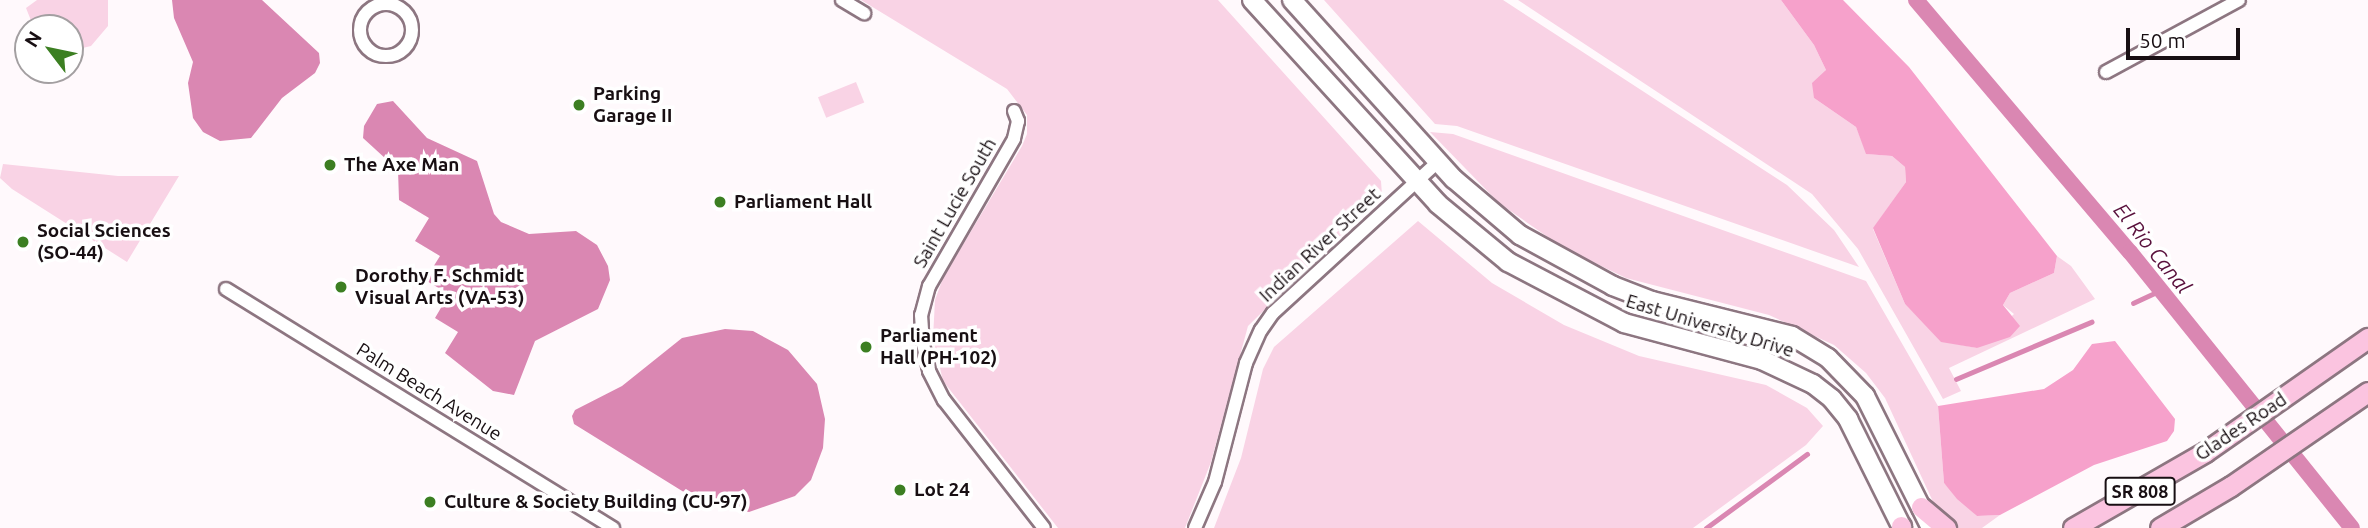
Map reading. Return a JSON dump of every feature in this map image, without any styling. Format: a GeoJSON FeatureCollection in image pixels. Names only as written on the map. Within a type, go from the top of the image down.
{"type":"FeatureCollection","features":[{"type":"Feature","properties":{"kind":"main road","name":"Glades Road"},"geometry":{"type":"LineString","coordinates":[[2073,528],[2206,452],[2368,338]]}},
{"type":"Feature","properties":{"kind":"main road","name":"SR 808"},"geometry":{"type":"LineString","coordinates":[[2160,528],[2231,485],[2368,392]]}},
{"type":"Feature","properties":{"kind":"main road"},"geometry":{"type":"LineString","coordinates":[[1921,507],[1946,528]]}},
{"type":"Feature","properties":{"kind":"street"},"geometry":{"type":"LineString","coordinates":[[842,0],[863,13]]}},
{"type":"Feature","properties":{"kind":"street","name":"East University Drive"},"geometry":{"type":"LineString","coordinates":[[1252,0],[1417,182],[1474,237],[1572,299],[1657,334],[1762,360],[1813,384],[1848,419],[1901,527]]}},
{"type":"Feature","properties":{"kind":"street","name":"East University Drive"},"geometry":{"type":"LineString","coordinates":[[1292,0],[1438,162],[1520,235],[1580,270],[1652,301],[1776,331],[1811,346],[1865,396],[1931,528]]}},
{"type":"Feature","properties":{"kind":"street"},"geometry":{"type":"LineString","coordinates":[[2106,72],[2239,0]]}},
{"type":"Feature","properties":{"kind":"street"},"geometry":{"type":"LineString","coordinates":[[401,4],[411,22],[408,42],[389,55],[373,52],[360,33],[363,18],[379,5],[401,4]]}},
{"type":"Feature","properties":{"kind":"street","name":"Saint Lucie South"},"geometry":{"type":"LineString","coordinates":[[1014,111],[1018,121],[1014,139],[929,286],[921,315],[923,344],[929,371],[944,400],[1044,528]]}},
{"type":"Feature","properties":{"kind":"street","name":"Indian River Street"},"geometry":{"type":"LineString","coordinates":[[1195,528],[1215,482],[1246,363],[1261,330],[1273,313],[1438,162]]}},
{"type":"Feature","properties":{"kind":"street","name":"Palm Beach Avenue"},"geometry":{"type":"LineString","coordinates":[[226,289],[614,528]]}},
{"type":"Feature","properties":{"kind":"shaded area"},"geometry":{"type":"Polygon","coordinates":[[[37,0],[108,0],[108,26],[91,46],[84,48],[84,14],[28,14],[26,8],[37,0]]]}},
{"type":"Feature","properties":{"kind":"shaded area"},"geometry":{"type":"Polygon","coordinates":[[[172,0],[262,0],[319,53],[320,63],[315,73],[282,98],[251,138],[220,141],[203,132],[193,118],[188,83],[193,62],[174,18],[172,0]]]}},
{"type":"Feature","properties":{"kind":"shaded area"},"geometry":{"type":"Polygon","coordinates":[[[861,0],[1218,0],[1381,181],[1382,195],[1248,326],[1211,462],[1185,528],[1058,528],[943,381],[933,338],[935,300],[943,278],[1022,146],[1027,134],[1027,115],[1007,89],[861,0]]]}},
{"type":"Feature","properties":{"kind":"shaded area"},"geometry":{"type":"Polygon","coordinates":[[[1324,0],[1503,0],[1787,185],[1834,230],[1859,267],[1457,126],[1435,124],[1324,0]]]}},
{"type":"Feature","properties":{"kind":"shaded area"},"geometry":{"type":"Polygon","coordinates":[[[1518,0],[1781,0],[1814,45],[1826,70],[1814,98],[1856,127],[1867,154],[1892,156],[1905,167],[1906,182],[1873,229],[1905,304],[1941,341],[1977,348],[2014,314],[2003,305],[2010,293],[2054,273],[2057,256],[2071,266],[2095,299],[1949,368],[1961,391],[1943,399],[1858,249],[1812,194],[1518,0]]]}},
{"type":"Feature","properties":{"kind":"shaded area"},"geometry":{"type":"Polygon","coordinates":[[[1781,0],[1843,0],[1909,67],[2057,256],[2054,273],[2010,293],[2003,305],[2020,326],[2010,337],[1977,348],[1941,342],[1905,304],[1873,228],[1906,182],[1905,167],[1892,156],[1866,154],[1856,127],[1814,98],[1812,83],[1826,70],[1814,45],[1781,0]]]}},
{"type":"Feature","properties":{"kind":"shaded area"},"geometry":{"type":"Polygon","coordinates":[[[856,82],[864,102],[826,118],[818,97],[856,82]]]}},
{"type":"Feature","properties":{"kind":"shaded area"},"geometry":{"type":"Polygon","coordinates":[[[393,101],[427,138],[477,161],[494,214],[501,222],[529,234],[576,231],[597,245],[608,266],[610,280],[598,309],[535,341],[514,395],[493,391],[445,353],[458,332],[435,318],[449,294],[425,280],[440,256],[415,241],[429,218],[399,200],[398,170],[363,138],[364,126],[377,104],[393,101]]]}},
{"type":"Feature","properties":{"kind":"shaded area"},"geometry":{"type":"Polygon","coordinates":[[[1430,132],[1453,134],[1866,281],[1938,406],[1944,483],[1977,516],[2000,515],[1982,528],[1958,528],[1948,521],[1935,506],[1885,398],[1866,373],[1834,345],[1769,315],[1626,278],[1562,247],[1499,203],[1430,132]]]}},
{"type":"Feature","properties":{"kind":"shaded area"},"geometry":{"type":"Polygon","coordinates":[[[3,164],[118,176],[179,176],[127,262],[12,189],[0,178],[3,164]]]}},
{"type":"Feature","properties":{"kind":"shaded area"},"geometry":{"type":"Polygon","coordinates":[[[1418,221],[1492,283],[1564,325],[1639,356],[1766,385],[1807,408],[1823,426],[1806,445],[1693,528],[1214,528],[1241,458],[1263,369],[1274,347],[1418,221]]]}},
{"type":"Feature","properties":{"kind":"shaded area"},"geometry":{"type":"Polygon","coordinates":[[[725,329],[753,331],[788,350],[817,384],[825,419],[823,448],[811,480],[795,496],[749,512],[706,504],[687,494],[574,424],[572,416],[575,410],[622,386],[682,338],[725,329]]]}},
{"type":"Feature","properties":{"kind":"shaded area"},"geometry":{"type":"Polygon","coordinates":[[[2115,341],[2175,419],[2174,431],[2167,441],[2094,465],[2000,515],[1977,516],[1957,499],[1944,483],[1938,406],[2044,389],[2073,370],[2092,344],[2115,341]]]}},
{"type":"Feature","properties":{"kind":"waterway","name":"El Rio Canal"},"geometry":{"type":"LineString","coordinates":[[1916,0],[2130,252],[2352,528]]}},
{"type":"Feature","properties":{"kind":"waterway"},"geometry":{"type":"LineString","coordinates":[[2133,303],[2161,290]]}},
{"type":"Feature","properties":{"kind":"waterway"},"geometry":{"type":"LineString","coordinates":[[1956,379],[2091,322]]}},
{"type":"Feature","properties":{"kind":"waterway"},"geometry":{"type":"LineString","coordinates":[[1706,528],[1807,454]]}},
{"type":"Feature","properties":{"kind":"place","name":"Parking Garage II"},"geometry":{"type":"Point","coordinates":[579,105]}},
{"type":"Feature","properties":{"kind":"place","name":"The Axe Man"},"geometry":{"type":"Point","coordinates":[330,165]}},
{"type":"Feature","properties":{"kind":"place","name":"Parliament Hall"},"geometry":{"type":"Point","coordinates":[720,202]}},
{"type":"Feature","properties":{"kind":"place","name":"Social Sciences (SO-44)"},"geometry":{"type":"Point","coordinates":[23,242]}},
{"type":"Feature","properties":{"kind":"place","name":"Dorothy F. Schmidt Visual Arts (VA-53)"},"geometry":{"type":"Point","coordinates":[341,287]}},
{"type":"Feature","properties":{"kind":"place","name":"Parliament Hall (PH-102)"},"geometry":{"type":"Point","coordinates":[866,347]}},
{"type":"Feature","properties":{"kind":"place","name":"Lot 24"},"geometry":{"type":"Point","coordinates":[900,490]}},
{"type":"Feature","properties":{"kind":"place","name":"Culture & Society Building (CU-97)"},"geometry":{"type":"Point","coordinates":[430,502]}}]}
